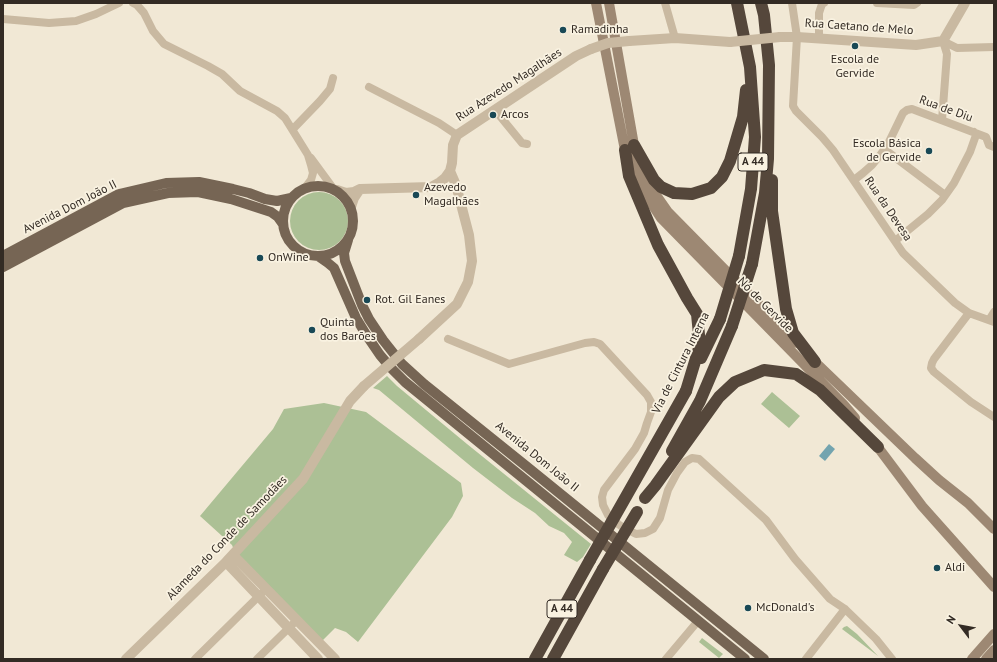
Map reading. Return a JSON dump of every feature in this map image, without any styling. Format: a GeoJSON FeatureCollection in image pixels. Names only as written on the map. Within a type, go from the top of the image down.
{"type":"FeatureCollection","features":[{"type":"Feature","properties":{"kind":"highway","name":"Via de Cintura Interna"},"geometry":{"type":"LineString","coordinates":[[535,659],[686,391],[720,319],[739,256],[751,188],[755,137],[750,67],[737,3]]}},
{"type":"Feature","properties":{"kind":"highway","name":"A 44"},"geometry":{"type":"LineString","coordinates":[[553,659],[700,401],[732,326],[752,264],[765,193],[768,160],[769,65],[763,7]]}},
{"type":"Feature","properties":{"kind":"highway"},"geometry":{"type":"LineString","coordinates":[[629,147],[661,187],[674,193],[692,194],[711,188],[722,177],[730,161],[743,117],[750,67]]}},
{"type":"Feature","properties":{"kind":"highway"},"geometry":{"type":"LineString","coordinates":[[629,147],[629,176],[658,245],[697,314],[700,345],[686,391]]}},
{"type":"Feature","properties":{"kind":"highway"},"geometry":{"type":"LineString","coordinates":[[768,160],[772,182],[772,211],[786,309],[793,333],[815,362]]}},
{"type":"Feature","properties":{"kind":"highway"},"geometry":{"type":"LineString","coordinates":[[645,498],[719,397],[735,382],[764,370],[796,374],[820,390],[878,447]]}},
{"type":"Feature","properties":{"kind":"main road","name":"Nó de Gervide"},"geometry":{"type":"LineString","coordinates":[[596,3],[629,147],[640,186],[661,218],[844,405],[878,447],[922,506],[994,587]]}},
{"type":"Feature","properties":{"kind":"main road","name":"Nó de Gervide"},"geometry":{"type":"LineString","coordinates":[[609,3],[629,147],[647,182],[668,212],[815,362],[915,458],[939,480],[968,503],[994,529]]}},
{"type":"Feature","properties":{"kind":"main road","name":"Avenida Dom João II"},"geometry":{"type":"LineString","coordinates":[[4,262],[119,194],[166,183],[199,182],[249,193],[265,199],[277,201],[291,198]]}},
{"type":"Feature","properties":{"kind":"main road"},"geometry":{"type":"LineString","coordinates":[[314,185],[335,189],[346,198],[351,207],[354,218],[353,230],[348,240],[335,252],[327,255],[318,256],[307,254],[297,249],[289,241],[284,231],[283,224],[284,210],[291,198],[296,193],[314,185]]}},
{"type":"Feature","properties":{"kind":"main road","name":"Avenida Dom João II"},"geometry":{"type":"LineString","coordinates":[[4,262],[123,203],[168,193],[198,192],[230,199],[271,212],[278,217],[283,224]]}},
{"type":"Feature","properties":{"kind":"main road","name":"Avenida Dom João II"},"geometry":{"type":"LineString","coordinates":[[348,240],[344,253],[345,261],[362,305],[369,319],[383,340],[402,364],[424,384],[764,659]]}},
{"type":"Feature","properties":{"kind":"main road"},"geometry":{"type":"LineString","coordinates":[[318,256],[334,268],[356,318],[390,368],[405,382],[745,659]]}},
{"type":"Feature","properties":{"kind":"main road"},"geometry":{"type":"LineString","coordinates":[[972,659],[994,634]]}},
{"type":"Feature","properties":{"kind":"main road"},"geometry":{"type":"LineString","coordinates":[[986,659],[994,650]]}},
{"type":"Feature","properties":{"kind":"street"},"geometry":{"type":"LineString","coordinates":[[3,20],[49,23],[76,21],[96,14],[119,3]]}},
{"type":"Feature","properties":{"kind":"street"},"geometry":{"type":"LineString","coordinates":[[133,3],[137,5],[144,13],[153,31],[164,44],[222,74],[240,91],[277,111],[285,118],[308,155],[335,189],[346,193],[360,190],[431,187],[445,178],[450,171]]}},
{"type":"Feature","properties":{"kind":"street"},"geometry":{"type":"LineString","coordinates":[[665,3],[675,38]]}},
{"type":"Feature","properties":{"kind":"street","name":"Rua da Devesa"},"geometry":{"type":"LineString","coordinates":[[792,3],[797,36],[793,106],[796,111],[833,150],[903,253],[955,303],[969,313],[991,321]]}},
{"type":"Feature","properties":{"kind":"street"},"geometry":{"type":"LineString","coordinates":[[819,38],[819,13],[822,4],[824,3]]}},
{"type":"Feature","properties":{"kind":"street"},"geometry":{"type":"LineString","coordinates":[[877,3],[914,5],[917,3]]}},
{"type":"Feature","properties":{"kind":"street"},"geometry":{"type":"LineString","coordinates":[[942,120],[947,54],[943,41],[965,3]]}},
{"type":"Feature","properties":{"kind":"street","name":"Rua Caetano de Melo"},"geometry":{"type":"LineString","coordinates":[[730,42],[797,36],[916,45],[943,41]]}},
{"type":"Feature","properties":{"kind":"street","name":"Rua Azevedo Magalhães"},"geometry":{"type":"LineString","coordinates":[[450,171],[453,145],[457,135],[591,48],[608,43],[675,38],[730,42]]}},
{"type":"Feature","properties":{"kind":"street"},"geometry":{"type":"LineString","coordinates":[[943,41],[957,48],[994,47]]}},
{"type":"Feature","properties":{"kind":"street"},"geometry":{"type":"LineString","coordinates":[[292,130],[330,89],[333,78]]}},
{"type":"Feature","properties":{"kind":"street"},"geometry":{"type":"LineString","coordinates":[[369,87],[439,123],[457,135]]}},
{"type":"Feature","properties":{"kind":"street","name":"Rua de Diu"},"geometry":{"type":"LineString","coordinates":[[884,149],[888,144],[903,113],[912,109],[986,137],[989,145],[994,147]]}},
{"type":"Feature","properties":{"kind":"street"},"geometry":{"type":"LineString","coordinates":[[495,110],[522,143],[527,144]]}},
{"type":"Feature","properties":{"kind":"street"},"geometry":{"type":"LineString","coordinates":[[895,241],[928,214],[954,183],[970,152],[976,135],[974,132]]}},
{"type":"Feature","properties":{"kind":"street"},"geometry":{"type":"LineString","coordinates":[[854,180],[872,164],[884,149],[945,195]]}},
{"type":"Feature","properties":{"kind":"street"},"geometry":{"type":"LineString","coordinates":[[305,188],[311,180],[313,173],[308,155]]}},
{"type":"Feature","properties":{"kind":"street","name":"Alameda do Conde de Samodães"},"geometry":{"type":"LineString","coordinates":[[126,659],[233,555],[303,479],[350,402],[364,386],[457,304],[468,282],[472,261],[468,235],[456,185],[450,171]]}},
{"type":"Feature","properties":{"kind":"street"},"geometry":{"type":"LineString","coordinates":[[351,207],[354,198],[360,190]]}},
{"type":"Feature","properties":{"kind":"street"},"geometry":{"type":"LineString","coordinates":[[991,321],[994,312]]}},
{"type":"Feature","properties":{"kind":"street"},"geometry":{"type":"LineString","coordinates":[[969,313],[934,359],[931,368],[971,402],[994,417]]}},
{"type":"Feature","properties":{"kind":"street"},"geometry":{"type":"LineString","coordinates":[[448,339],[509,364],[586,343],[594,342],[600,344],[647,395],[651,402],[651,412],[644,433],[635,449],[604,490],[602,497],[603,505],[608,515],[618,524],[636,534],[645,533],[653,529],[660,518],[668,490],[677,473],[685,462],[692,458],[699,459],[766,520],[794,559],[830,599],[845,609],[876,639],[892,659]]}},
{"type":"Feature","properties":{"kind":"street"},"geometry":{"type":"LineString","coordinates":[[233,555],[335,659]]}},
{"type":"Feature","properties":{"kind":"street"},"geometry":{"type":"LineString","coordinates":[[226,562],[319,659],[328,651]]}},
{"type":"Feature","properties":{"kind":"street"},"geometry":{"type":"LineString","coordinates":[[195,659],[258,596],[267,589]]}},
{"type":"Feature","properties":{"kind":"street"},"geometry":{"type":"LineString","coordinates":[[806,659],[845,609]]}},
{"type":"Feature","properties":{"kind":"street"},"geometry":{"type":"LineString","coordinates":[[257,659],[297,620]]}},
{"type":"Feature","properties":{"kind":"street"},"geometry":{"type":"LineString","coordinates":[[666,659],[698,621]]}},
{"type":"Feature","properties":{"kind":"green space"},"geometry":{"type":"Polygon","coordinates":[[[313,192],[325,192],[340,200],[348,215],[348,227],[340,242],[325,250],[313,250],[298,242],[290,227],[290,215],[298,200],[313,192]]]}},
{"type":"Feature","properties":{"kind":"green space"},"geometry":{"type":"Polygon","coordinates":[[[387,376],[467,444],[591,544],[583,557],[577,562],[564,555],[572,542],[564,533],[549,526],[535,513],[512,498],[473,468],[379,390],[373,388],[387,376]]]}},
{"type":"Feature","properties":{"kind":"green space"},"geometry":{"type":"Polygon","coordinates":[[[772,392],[800,416],[789,428],[761,404],[772,392]]]}},
{"type":"Feature","properties":{"kind":"green space"},"geometry":{"type":"Polygon","coordinates":[[[324,403],[366,412],[461,483],[463,496],[452,517],[358,642],[346,632],[335,628],[322,641],[240,565],[232,545],[200,516],[273,429],[284,409],[324,403]]]}},
{"type":"Feature","properties":{"kind":"green space"},"geometry":{"type":"Polygon","coordinates":[[[847,626],[857,634],[878,656],[842,629],[847,626]]]}},
{"type":"Feature","properties":{"kind":"green space"},"geometry":{"type":"Polygon","coordinates":[[[702,638],[723,654],[719,658],[699,642],[702,638]]]}},
{"type":"Feature","properties":{"kind":"water"},"geometry":{"type":"Polygon","coordinates":[[[829,444],[835,449],[825,461],[819,456],[829,444]]]}},
{"type":"Feature","properties":{"kind":"place","name":"Ramadinha"},"geometry":{"type":"Point","coordinates":[563,30]}},
{"type":"Feature","properties":{"kind":"place","name":"Escola de Gervide"},"geometry":{"type":"Point","coordinates":[855,46]}},
{"type":"Feature","properties":{"kind":"place","name":"Arcos"},"geometry":{"type":"Point","coordinates":[493,115]}},
{"type":"Feature","properties":{"kind":"place","name":"Escola Básica de Gervide"},"geometry":{"type":"Point","coordinates":[929,151]}},
{"type":"Feature","properties":{"kind":"place","name":"Azevedo Magalhães"},"geometry":{"type":"Point","coordinates":[416,195]}},
{"type":"Feature","properties":{"kind":"place","name":"OnWine"},"geometry":{"type":"Point","coordinates":[260,258]}},
{"type":"Feature","properties":{"kind":"place","name":"Rot. Gil Eanes"},"geometry":{"type":"Point","coordinates":[367,300]}},
{"type":"Feature","properties":{"kind":"place","name":"Quinta dos Barões"},"geometry":{"type":"Point","coordinates":[312,330]}},
{"type":"Feature","properties":{"kind":"place","name":"Aldi"},"geometry":{"type":"Point","coordinates":[937,568]}},
{"type":"Feature","properties":{"kind":"place","name":"McDonald's"},"geometry":{"type":"Point","coordinates":[748,608]}}]}
